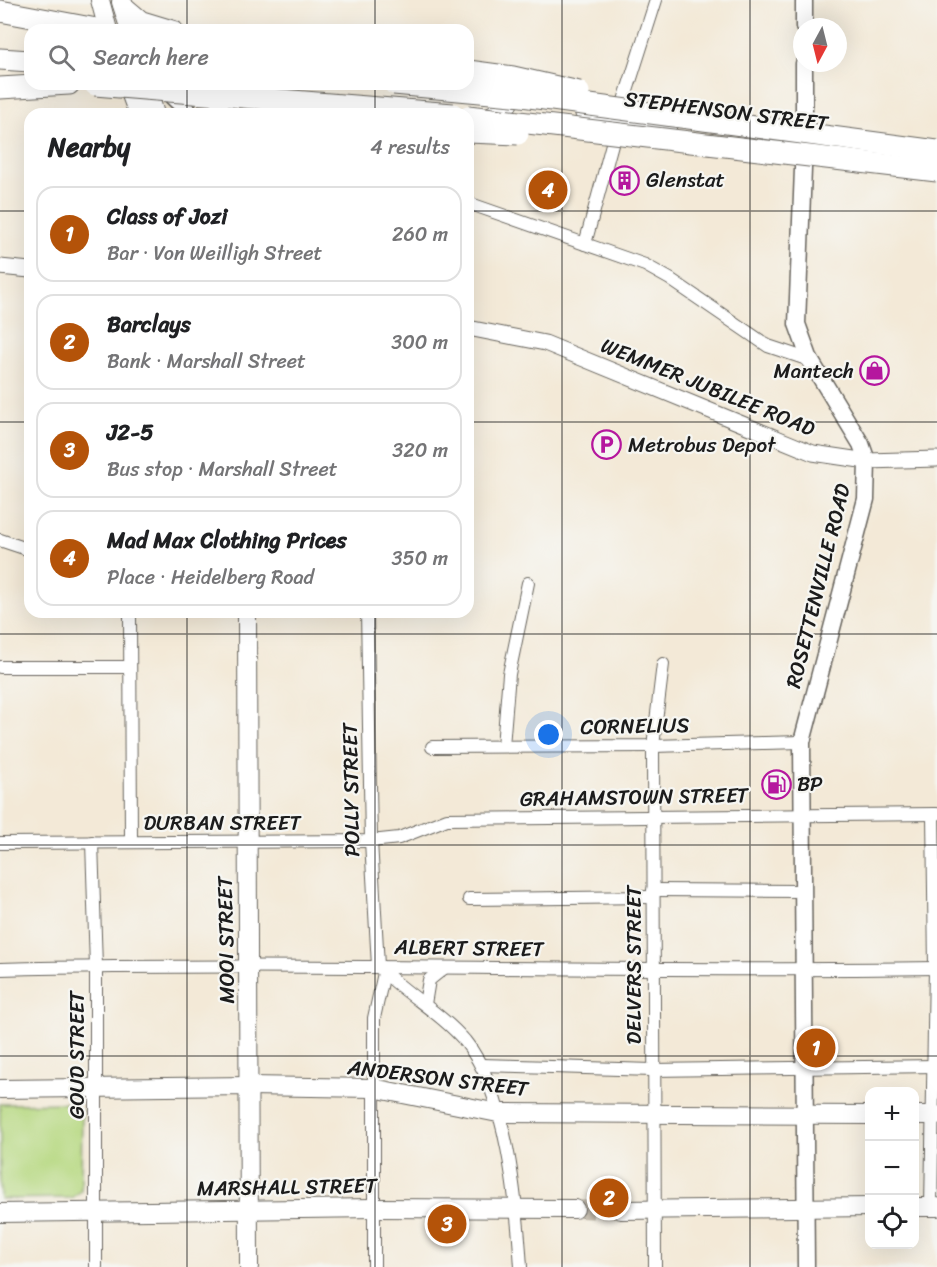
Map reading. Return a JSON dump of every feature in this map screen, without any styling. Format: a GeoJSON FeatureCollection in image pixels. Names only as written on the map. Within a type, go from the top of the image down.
{"type":"FeatureCollection","features":[{"type":"Feature","properties":{"kind":"highway"},"geometry":{"type":"LineString","coordinates":[[8,0],[80,24]]}},
{"type":"Feature","properties":{"kind":"highway"},"geometry":{"type":"LineString","coordinates":[[0,11],[75,24]]}},
{"type":"Feature","properties":{"kind":"highway"},"geometry":{"type":"LineString","coordinates":[[0,59],[24,61]]}},
{"type":"Feature","properties":{"kind":"highway"},"geometry":{"type":"LineString","coordinates":[[474,74],[513,77],[575,90],[653,114]]}},
{"type":"Feature","properties":{"kind":"highway"},"geometry":{"type":"LineString","coordinates":[[0,78],[24,80]]}},
{"type":"Feature","properties":{"kind":"highway"},"geometry":{"type":"LineString","coordinates":[[0,88],[24,87]]}},
{"type":"Feature","properties":{"kind":"highway"},"geometry":{"type":"LineString","coordinates":[[157,90],[379,108]]}},
{"type":"Feature","properties":{"kind":"highway"},"geometry":{"type":"LineString","coordinates":[[458,90],[522,96],[937,151]]}},
{"type":"Feature","properties":{"kind":"highway"},"geometry":{"type":"LineString","coordinates":[[474,117],[937,171]]}},
{"type":"Feature","properties":{"kind":"highway"},"geometry":{"type":"LineString","coordinates":[[474,132],[657,138]]}},
{"type":"Feature","properties":{"kind":"main road"},"geometry":{"type":"LineString","coordinates":[[100,0],[106,24]]}},
{"type":"Feature","properties":{"kind":"main road"},"geometry":{"type":"LineString","coordinates":[[804,0],[804,18]]}},
{"type":"Feature","properties":{"kind":"main road"},"geometry":{"type":"LineString","coordinates":[[121,2],[128,24]]}},
{"type":"Feature","properties":{"kind":"main road"},"geometry":{"type":"LineString","coordinates":[[121,2],[141,20],[154,24]]}},
{"type":"Feature","properties":{"kind":"main road","name":"ROSETTENVILLE ROAD"},"geometry":{"type":"LineString","coordinates":[[804,72],[804,143],[797,324],[810,360],[845,414],[867,461],[866,499],[802,742],[805,891],[806,1267]]}},
{"type":"Feature","properties":{"kind":"main road"},"geometry":{"type":"LineString","coordinates":[[148,90],[152,108]]}},
{"type":"Feature","properties":{"kind":"main road"},"geometry":{"type":"LineString","coordinates":[[170,90],[172,97],[184,108]]}},
{"type":"Feature","properties":{"kind":"main road","name":"MOOI STREET"},"geometry":{"type":"LineString","coordinates":[[247,618],[249,1267]]}},
{"type":"Feature","properties":{"kind":"main road","name":"ANDERSON STREET"},"geometry":{"type":"LineString","coordinates":[[0,1089],[249,1086],[373,1088],[498,1113],[865,1115]]}},
{"type":"Feature","properties":{"kind":"main road"},"geometry":{"type":"LineString","coordinates":[[621,1210],[865,1207]]}},
{"type":"Feature","properties":{"kind":"main road","name":"MARSHALL STREET"},"geometry":{"type":"LineString","coordinates":[[0,1213],[374,1208],[575,1209]]}},
{"type":"Feature","properties":{"kind":"street"},"geometry":{"type":"LineString","coordinates":[[585,244],[618,120],[656,0]]}},
{"type":"Feature","properties":{"kind":"street","name":"STEPHENSON STREET"},"geometry":{"type":"LineString","coordinates":[[474,77],[510,104],[937,161]]}},
{"type":"Feature","properties":{"kind":"street"},"geometry":{"type":"LineString","coordinates":[[474,123],[510,104]]}},
{"type":"Feature","properties":{"kind":"street"},"geometry":{"type":"LineString","coordinates":[[474,205],[645,265],[670,279],[768,346],[810,360]]}},
{"type":"Feature","properties":{"kind":"street"},"geometry":{"type":"LineString","coordinates":[[0,267],[24,269]]}},
{"type":"Feature","properties":{"kind":"street","name":"WEMMER JUBILEE ROAD"},"geometry":{"type":"LineString","coordinates":[[474,329],[545,343],[800,448],[867,461],[937,459]]}},
{"type":"Feature","properties":{"kind":"street"},"geometry":{"type":"LineString","coordinates":[[0,540],[24,548]]}},
{"type":"Feature","properties":{"kind":"street"},"geometry":{"type":"LineString","coordinates":[[504,746],[509,674],[528,583]]}},
{"type":"Feature","properties":{"kind":"street"},"geometry":{"type":"LineString","coordinates":[[130,618],[131,842]]}},
{"type":"Feature","properties":{"kind":"street","name":"POLLY STREET"},"geometry":{"type":"LineString","coordinates":[[367,618],[371,841],[381,970],[374,1007],[374,1267]]}},
{"type":"Feature","properties":{"kind":"street","name":"DELVERS STREET"},"geometry":{"type":"LineString","coordinates":[[655,1267],[652,971],[653,746],[663,664]]}},
{"type":"Feature","properties":{"kind":"street"},"geometry":{"type":"LineString","coordinates":[[0,667],[129,667]]}},
{"type":"Feature","properties":{"kind":"street","name":"CORNELIUS"},"geometry":{"type":"LineString","coordinates":[[432,747],[653,746],[802,742]]}},
{"type":"Feature","properties":{"kind":"street"},"geometry":{"type":"LineString","coordinates":[[927,1207],[927,1115],[935,1066],[935,814]]}},
{"type":"Feature","properties":{"kind":"street","name":"GRAHAMSTOWN STREET"},"geometry":{"type":"LineString","coordinates":[[439,820],[935,814]]}},
{"type":"Feature","properties":{"kind":"street","name":"DURBAN STREET"},"geometry":{"type":"LineString","coordinates":[[0,843],[371,841],[399,838],[439,820]]}},
{"type":"Feature","properties":{"kind":"street","name":"GOUD STREET"},"geometry":{"type":"LineString","coordinates":[[92,842],[96,967],[96,1267]]}},
{"type":"Feature","properties":{"kind":"street"},"geometry":{"type":"LineString","coordinates":[[469,899],[805,891]]}},
{"type":"Feature","properties":{"kind":"street","name":"ALBERT STREET"},"geometry":{"type":"LineString","coordinates":[[0,969],[249,965],[381,970],[444,968],[652,971],[936,968]]}},
{"type":"Feature","properties":{"kind":"street"},"geometry":{"type":"LineString","coordinates":[[425,1004],[429,980],[444,968]]}},
{"type":"Feature","properties":{"kind":"street"},"geometry":{"type":"LineString","coordinates":[[381,970],[425,1004],[466,1043],[481,1065],[498,1113],[517,1210],[521,1267]]}},
{"type":"Feature","properties":{"kind":"street"},"geometry":{"type":"LineString","coordinates":[[481,1065],[653,1070],[935,1066]]}},
{"type":"Feature","properties":{"kind":"green space"},"geometry":{"type":"Polygon","coordinates":[[[74,1103],[73,1108],[82,1111],[81,1191],[72,1198],[0,1199],[0,1104],[74,1103]]]}},
{"type":"Feature","properties":{"kind":"tunnel"},"geometry":{"type":"LineString","coordinates":[[575,1209],[621,1210]]}},
{"type":"Feature","properties":{"kind":"place","name":"Glenstat"},"geometry":{"type":"Point","coordinates":[625,180]}},
{"type":"Feature","properties":{"kind":"place","name":"Mad Max Clothing Prices"},"geometry":{"type":"Point","coordinates":[548,190]}},
{"type":"Feature","properties":{"kind":"place","name":"Mantech"},"geometry":{"type":"Point","coordinates":[875,371]}},
{"type":"Feature","properties":{"kind":"place","name":"Metrobus Depot"},"geometry":{"type":"Point","coordinates":[607,445]}},
{"type":"Feature","properties":{"kind":"place","name":"BP"},"geometry":{"type":"Point","coordinates":[776,784]}},
{"type":"Feature","properties":{"kind":"place","name":"Class of Jozi"},"geometry":{"type":"Point","coordinates":[816,1048]}},
{"type":"Feature","properties":{"kind":"place","name":"Barclays"},"geometry":{"type":"Point","coordinates":[609,1198]}},
{"type":"Feature","properties":{"kind":"place","name":"J2-5"},"geometry":{"type":"Point","coordinates":[447,1224]}}]}
